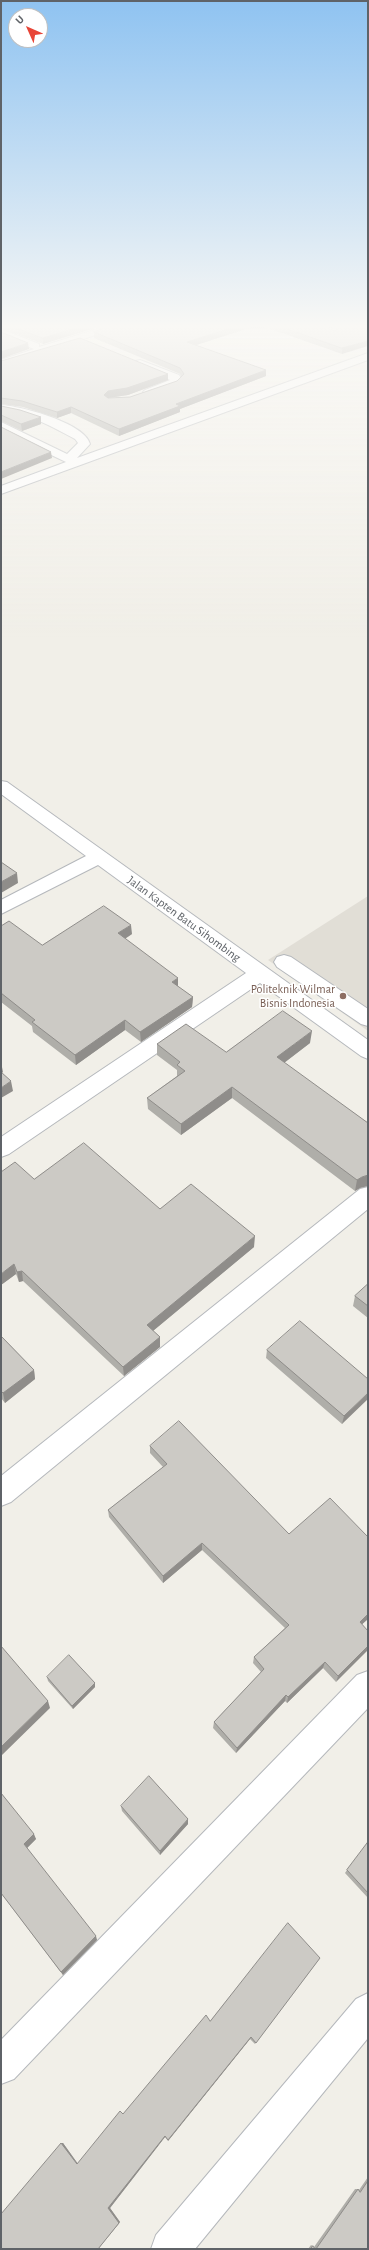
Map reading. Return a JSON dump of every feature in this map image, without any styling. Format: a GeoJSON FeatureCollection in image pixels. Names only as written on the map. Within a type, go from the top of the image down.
{"type":"FeatureCollection","features":[{"type":"Feature","properties":{"kind":"street"},"geometry":{"type":"LineString","coordinates":[[11,431],[73,461]]}},
{"type":"Feature","properties":{"kind":"street"},"geometry":{"type":"LineString","coordinates":[[68,431],[84,440],[84,444],[73,461]]}},
{"type":"Feature","properties":{"kind":"street"},"geometry":{"type":"LineString","coordinates":[[1,490],[17,485],[73,461],[157,431]]}},
{"type":"Feature","properties":{"kind":"street"},"geometry":{"type":"LineString","coordinates":[[1,476],[17,485]]}},
{"type":"Feature","properties":{"kind":"street","name":"Jalan Kapten Batu Sihombing"},"geometry":{"type":"LineString","coordinates":[[1,786],[368,1051]]}},
{"type":"Feature","properties":{"kind":"street"},"geometry":{"type":"LineString","coordinates":[[1,908],[98,857]]}},
{"type":"Feature","properties":{"kind":"street"},"geometry":{"type":"LineString","coordinates":[[284,962],[368,1019]]}},
{"type":"Feature","properties":{"kind":"street"},"geometry":{"type":"LineString","coordinates":[[1,1148],[260,973]]}},
{"type":"Feature","properties":{"kind":"street"},"geometry":{"type":"LineString","coordinates":[[1,1493],[368,1196]]}},
{"type":"Feature","properties":{"kind":"street"},"geometry":{"type":"LineString","coordinates":[[1,2066],[368,1686]]}},
{"type":"Feature","properties":{"kind":"street"},"geometry":{"type":"LineString","coordinates":[[170,2249],[368,2011]]}},
{"type":"Feature","properties":{"kind":"shaded area","name":"Politeknik Wilmar Bisnis Indonesia"},"geometry":{"type":"Polygon","coordinates":[[[368,896],[368,1031],[268,960],[368,896]]]}},
{"type":"Feature","properties":{"kind":"building"},"geometry":{"type":"Polygon","coordinates":[[[1,431],[9,431],[51,452],[1,472],[1,431]]]}},
{"type":"Feature","properties":{"kind":"building"},"geometry":{"type":"Polygon","coordinates":[[[1,862],[17,873],[1,882],[1,862]]]}},
{"type":"Feature","properties":{"kind":"building"},"geometry":{"type":"Polygon","coordinates":[[[104,906],[131,925],[118,933],[178,978],[172,982],[193,997],[140,1032],[125,1020],[75,1055],[32,1022],[35,1020],[1,993],[1,926],[9,921],[42,945],[104,906]]]}},
{"type":"Feature","properties":{"kind":"building"},"geometry":{"type":"Polygon","coordinates":[[[283,1011],[312,1031],[277,1057],[368,1123],[368,1175],[357,1180],[232,1087],[181,1124],[147,1098],[185,1071],[177,1065],[180,1062],[157,1044],[186,1024],[226,1052],[283,1011]]]}},
{"type":"Feature","properties":{"kind":"building"},"geometry":{"type":"Polygon","coordinates":[[[1,1072],[11,1081],[1,1088],[1,1072]]]}},
{"type":"Feature","properties":{"kind":"building"},"geometry":{"type":"Polygon","coordinates":[[[84,1143],[160,1209],[191,1184],[255,1236],[147,1325],[160,1337],[123,1367],[22,1271],[17,1272],[14,1264],[1,1274],[1,1172],[15,1162],[34,1179],[84,1143]]]}},
{"type":"Feature","properties":{"kind":"building"},"geometry":{"type":"Polygon","coordinates":[[[368,1284],[368,1306],[355,1296],[368,1284]]]}},
{"type":"Feature","properties":{"kind":"building"},"geometry":{"type":"Polygon","coordinates":[[[300,1321],[368,1379],[368,1393],[344,1416],[267,1350],[300,1321]]]}},
{"type":"Feature","properties":{"kind":"building"},"geometry":{"type":"Polygon","coordinates":[[[1,1336],[34,1370],[3,1393],[1,1391],[1,1336]]]}},
{"type":"Feature","properties":{"kind":"building"},"geometry":{"type":"Polygon","coordinates":[[[179,1421],[289,1534],[330,1498],[368,1537],[368,1614],[360,1622],[368,1631],[368,1646],[338,1676],[325,1662],[288,1697],[286,1695],[237,1748],[214,1722],[264,1669],[254,1657],[289,1625],[202,1543],[163,1576],[108,1510],[167,1464],[150,1446],[179,1421]]]}},
{"type":"Feature","properties":{"kind":"building"},"geometry":{"type":"Polygon","coordinates":[[[1,1646],[48,1701],[1,1747],[1,1646]]]}},
{"type":"Feature","properties":{"kind":"building"},"geometry":{"type":"Polygon","coordinates":[[[69,1655],[95,1683],[72,1706],[47,1677],[69,1655]]]}},
{"type":"Feature","properties":{"kind":"building"},"geometry":{"type":"Polygon","coordinates":[[[149,1776],[188,1819],[160,1851],[121,1806],[149,1776]]]}},
{"type":"Feature","properties":{"kind":"building"},"geometry":{"type":"Polygon","coordinates":[[[1,1793],[34,1834],[24,1844],[96,1936],[61,1972],[1,1893],[1,1793]]]}},
{"type":"Feature","properties":{"kind":"building"},"geometry":{"type":"Polygon","coordinates":[[[368,1842],[368,1893],[347,1870],[368,1842]]]}},
{"type":"Feature","properties":{"kind":"building"},"geometry":{"type":"Polygon","coordinates":[[[288,1923],[320,1958],[256,2043],[251,2037],[168,2140],[165,2136],[108,2208],[119,2223],[98,2249],[1,2249],[1,2214],[61,2143],[77,2164],[120,2111],[123,2114],[206,2015],[210,2021],[288,1923]]]}},
{"type":"Feature","properties":{"kind":"building"},"geometry":{"type":"Polygon","coordinates":[[[368,2181],[368,2249],[316,2249],[358,2189],[360,2192],[368,2181]]]}},
{"type":"Feature","properties":{"kind":"place","name":"Politeknik Wilmar Bisnis Indonesia"},"geometry":{"type":"Point","coordinates":[343,996]}}]}
